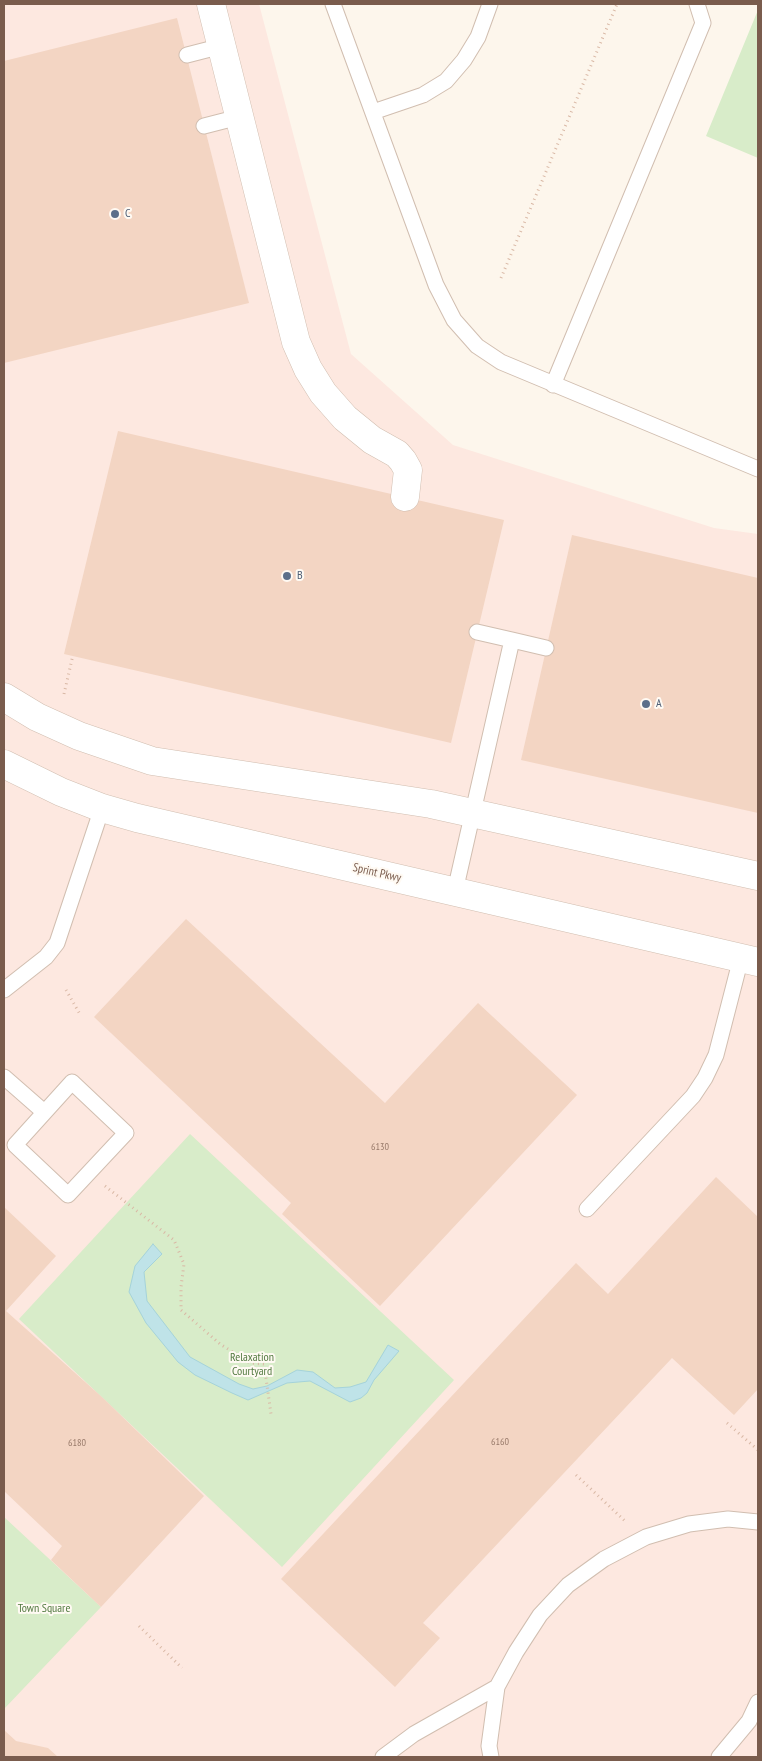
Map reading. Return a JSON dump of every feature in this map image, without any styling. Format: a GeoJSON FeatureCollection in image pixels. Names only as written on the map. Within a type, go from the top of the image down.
{"type":"FeatureCollection","features":[{"type":"Feature","properties":{"kind":"street"},"geometry":{"type":"LineString","coordinates":[[211,4],[296,342],[308,369],[323,393],[345,418],[372,440],[397,454],[403,461],[408,470],[405,497]]}},
{"type":"Feature","properties":{"kind":"street"},"geometry":{"type":"LineString","coordinates":[[4,697],[37,717],[79,736],[152,761],[473,812],[758,876]]}},
{"type":"Feature","properties":{"kind":"street","name":"Sprint Pkwy"},"geometry":{"type":"LineString","coordinates":[[4,764],[61,792],[102,808],[750,960]]}},
{"type":"Feature","properties":{"kind":"lane"},"geometry":{"type":"LineString","coordinates":[[333,4],[436,285],[454,320],[477,346],[501,362],[553,385],[758,469]]}},
{"type":"Feature","properties":{"kind":"lane"},"geometry":{"type":"LineString","coordinates":[[373,112],[423,95],[446,81],[464,60],[478,37],[490,4]]}},
{"type":"Feature","properties":{"kind":"lane"},"geometry":{"type":"LineString","coordinates":[[553,385],[703,23],[697,4]]}},
{"type":"Feature","properties":{"kind":"lane"},"geometry":{"type":"LineString","coordinates":[[187,55],[222,46]]}},
{"type":"Feature","properties":{"kind":"lane"},"geometry":{"type":"LineString","coordinates":[[204,126],[239,117]]}},
{"type":"Feature","properties":{"kind":"lane"},"geometry":{"type":"LineString","coordinates":[[477,632],[546,648]]}},
{"type":"Feature","properties":{"kind":"lane"},"geometry":{"type":"LineString","coordinates":[[455,891],[512,640]]}},
{"type":"Feature","properties":{"kind":"lane"},"geometry":{"type":"LineString","coordinates":[[4,990],[46,957],[58,943],[102,808]]}},
{"type":"Feature","properties":{"kind":"lane"},"geometry":{"type":"LineString","coordinates":[[586,1209],[693,1096],[705,1078],[716,1055],[750,960]]}},
{"type":"Feature","properties":{"kind":"lane"},"geometry":{"type":"LineString","coordinates":[[4,1077],[44,1112]]}},
{"type":"Feature","properties":{"kind":"lane"},"geometry":{"type":"LineString","coordinates":[[72,1082],[126,1133],[68,1195],[15,1145],[44,1112],[72,1082]]}},
{"type":"Feature","properties":{"kind":"lane"},"geometry":{"type":"LineString","coordinates":[[491,1757],[489,1746],[497,1687],[516,1652],[540,1615],[568,1585],[604,1559],[646,1537],[689,1524],[728,1519],[758,1522]]}},
{"type":"Feature","properties":{"kind":"lane"},"geometry":{"type":"LineString","coordinates":[[383,1757],[414,1734],[497,1687]]}},
{"type":"Feature","properties":{"kind":"lane"},"geometry":{"type":"LineString","coordinates":[[719,1757],[749,1721],[758,1702]]}},
{"type":"Feature","properties":{"kind":"path"},"geometry":{"type":"LineString","coordinates":[[501,278],[617,4]]}},
{"type":"Feature","properties":{"kind":"path"},"geometry":{"type":"LineString","coordinates":[[64,694],[73,655]]}},
{"type":"Feature","properties":{"kind":"path"},"geometry":{"type":"LineString","coordinates":[[66,990],[81,1016]]}},
{"type":"Feature","properties":{"kind":"path"},"geometry":{"type":"LineString","coordinates":[[90,1172],[118,1199],[174,1240],[184,1264],[181,1310],[220,1344],[250,1363],[264,1364],[272,1414]]}},
{"type":"Feature","properties":{"kind":"path"},"geometry":{"type":"LineString","coordinates":[[727,1423],[758,1450]]}},
{"type":"Feature","properties":{"kind":"path"},"geometry":{"type":"LineString","coordinates":[[576,1475],[625,1521]]}},
{"type":"Feature","properties":{"kind":"path"},"geometry":{"type":"LineString","coordinates":[[139,1626],[182,1668]]}},
{"type":"Feature","properties":{"kind":"shaded area"},"geometry":{"type":"Polygon","coordinates":[[[4,4],[259,4],[351,354],[453,445],[714,528],[758,534],[758,1757],[4,1757],[4,4]]]}},
{"type":"Feature","properties":{"kind":"green space"},"geometry":{"type":"Polygon","coordinates":[[[758,10],[758,158],[706,136],[758,10]]]}},
{"type":"Feature","properties":{"kind":"green space","name":"Relaxation Courtyard"},"geometry":{"type":"Polygon","coordinates":[[[190,1134],[454,1380],[282,1567],[19,1319],[190,1134]]]}},
{"type":"Feature","properties":{"kind":"green space","name":"Town Square"},"geometry":{"type":"Polygon","coordinates":[[[4,1517],[101,1607],[4,1709],[4,1517]]]}},
{"type":"Feature","properties":{"kind":"water"},"geometry":{"type":"Polygon","coordinates":[[[153,1244],[162,1254],[144,1272],[147,1301],[190,1357],[239,1384],[253,1389],[267,1386],[297,1370],[313,1372],[335,1388],[350,1387],[366,1382],[388,1345],[399,1351],[374,1380],[367,1393],[361,1398],[350,1402],[310,1381],[287,1383],[248,1400],[195,1375],[178,1362],[146,1323],[129,1292],[135,1266],[153,1244]]]}},
{"type":"Feature","properties":{"kind":"building","name":"C"},"geometry":{"type":"Polygon","coordinates":[[[177,18],[249,303],[4,363],[4,61],[177,18]]]}},
{"type":"Feature","properties":{"kind":"building","name":"B"},"geometry":{"type":"Polygon","coordinates":[[[118,431],[504,520],[451,743],[64,654],[118,431]]]}},
{"type":"Feature","properties":{"kind":"building","name":"A"},"geometry":{"type":"Polygon","coordinates":[[[572,535],[758,578],[758,813],[521,760],[572,535]]]}},
{"type":"Feature","properties":{"kind":"building"},"geometry":{"type":"Polygon","coordinates":[[[186,919],[385,1103],[478,1003],[577,1095],[380,1306],[282,1214],[291,1203],[94,1017],[186,919]]]}},
{"type":"Feature","properties":{"kind":"building"},"geometry":{"type":"Polygon","coordinates":[[[716,1177],[758,1217],[758,1389],[734,1415],[672,1358],[423,1623],[440,1638],[395,1687],[281,1579],[576,1263],[608,1294],[716,1177]]]}},
{"type":"Feature","properties":{"kind":"building"},"geometry":{"type":"Polygon","coordinates":[[[4,1207],[56,1256],[6,1311],[103,1398],[204,1496],[101,1607],[51,1560],[62,1546],[4,1491],[4,1207]]]}},
{"type":"Feature","properties":{"kind":"building"},"geometry":{"type":"Polygon","coordinates":[[[4,1730],[16,1741],[48,1748],[58,1757],[4,1757],[4,1730]]]}},
{"type":"Feature","properties":{"kind":"place","name":"C"},"geometry":{"type":"Point","coordinates":[115,214]}},
{"type":"Feature","properties":{"kind":"place","name":"B"},"geometry":{"type":"Point","coordinates":[287,576]}},
{"type":"Feature","properties":{"kind":"place","name":"A"},"geometry":{"type":"Point","coordinates":[646,704]}}]}
